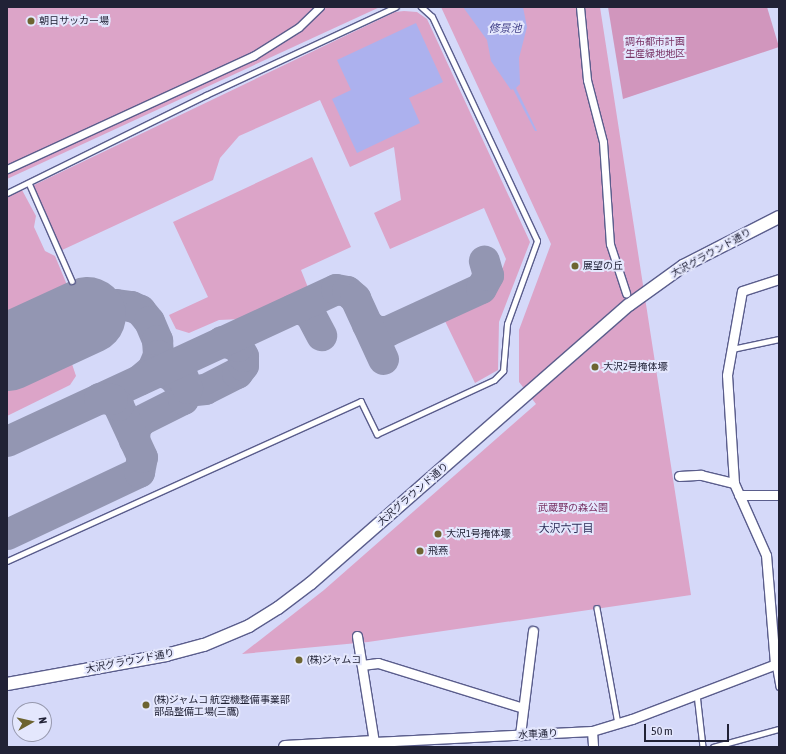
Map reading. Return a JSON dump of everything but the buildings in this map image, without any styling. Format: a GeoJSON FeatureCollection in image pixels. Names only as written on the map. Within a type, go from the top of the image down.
{"type":"FeatureCollection","features":[{"type":"Feature","properties":{"kind":"street"},"geometry":{"type":"LineString","coordinates":[[7,169],[253,56],[299,27],[320,7]]}},
{"type":"Feature","properties":{"kind":"street"},"geometry":{"type":"LineString","coordinates":[[580,7],[587,80],[603,142],[610,244],[626,293]]}},
{"type":"Feature","properties":{"kind":"street","name":"大沢グラウンド通り"},"geometry":{"type":"LineString","coordinates":[[7,684],[166,655],[204,645],[249,626],[278,608],[629,305],[683,266],[779,217]]}},
{"type":"Feature","properties":{"kind":"street"},"geometry":{"type":"LineString","coordinates":[[777,664],[766,555],[734,483],[727,375],[742,291],[779,279]]}},
{"type":"Feature","properties":{"kind":"street"},"geometry":{"type":"LineString","coordinates":[[679,476],[702,475],[734,483]]}},
{"type":"Feature","properties":{"kind":"street"},"geometry":{"type":"LineString","coordinates":[[739,495],[779,495]]}},
{"type":"Feature","properties":{"kind":"street"},"geometry":{"type":"LineString","coordinates":[[520,735],[533,631]]}},
{"type":"Feature","properties":{"kind":"street"},"geometry":{"type":"LineString","coordinates":[[357,636],[362,665],[383,743]]}},
{"type":"Feature","properties":{"kind":"street"},"geometry":{"type":"LineString","coordinates":[[362,665],[378,663],[523,708]]}},
{"type":"Feature","properties":{"kind":"street","name":"水車通り"},"geometry":{"type":"LineString","coordinates":[[285,747],[592,731],[618,724],[777,664]]}},
{"type":"Feature","properties":{"kind":"street"},"geometry":{"type":"LineString","coordinates":[[592,731],[593,747]]}},
{"type":"Feature","properties":{"kind":"lane"},"geometry":{"type":"LineString","coordinates":[[7,193],[206,95],[396,7]]}},
{"type":"Feature","properties":{"kind":"lane"},"geometry":{"type":"LineString","coordinates":[[7,561],[362,401],[377,434],[494,380],[503,371],[507,324],[536,241],[432,17],[421,7]]}},
{"type":"Feature","properties":{"kind":"lane"},"geometry":{"type":"LineString","coordinates":[[29,183],[72,281]]}},
{"type":"Feature","properties":{"kind":"lane"},"geometry":{"type":"LineString","coordinates":[[732,349],[779,340]]}},
{"type":"Feature","properties":{"kind":"lane"},"geometry":{"type":"LineString","coordinates":[[597,608],[618,724]]}},
{"type":"Feature","properties":{"kind":"lane"},"geometry":{"type":"LineString","coordinates":[[777,664],[779,687]]}},
{"type":"Feature","properties":{"kind":"lane"},"geometry":{"type":"LineString","coordinates":[[697,694],[703,747]]}},
{"type":"Feature","properties":{"kind":"lane"},"geometry":{"type":"LineString","coordinates":[[713,747],[779,729]]}},
{"type":"Feature","properties":{"kind":"green space"},"geometry":{"type":"Polygon","coordinates":[[[7,7],[380,7],[7,179],[7,7]]]}},
{"type":"Feature","properties":{"kind":"green space","name":"武蔵野の森公園"},"geometry":{"type":"Polygon","coordinates":[[[441,7],[600,7],[691,595],[368,642],[242,654],[324,590],[536,404],[519,382],[519,330],[551,244],[441,7]]]}},
{"type":"Feature","properties":{"kind":"green space","name":"調布都市計画 生産緑地地区"},"geometry":{"type":"Polygon","coordinates":[[[608,7],[767,7],[779,47],[623,99],[608,7]]]}},
{"type":"Feature","properties":{"kind":"green space"},"geometry":{"type":"Polygon","coordinates":[[[395,12],[417,12],[427,19],[530,242],[499,322],[498,370],[475,383],[444,319],[492,297],[506,259],[484,208],[390,249],[374,213],[401,200],[394,147],[350,167],[320,100],[239,136],[220,158],[213,180],[60,251],[32,186],[395,12]]]}},
{"type":"Feature","properties":{"kind":"green space"},"geometry":{"type":"Polygon","coordinates":[[[312,157],[351,247],[301,270],[309,290],[241,319],[219,320],[189,333],[176,329],[169,315],[208,297],[173,222],[312,157]]]}},
{"type":"Feature","properties":{"kind":"green space"},"geometry":{"type":"Polygon","coordinates":[[[22,190],[36,216],[34,227],[45,251],[55,256],[67,285],[7,313],[7,197],[22,190]]]}},
{"type":"Feature","properties":{"kind":"green space"},"geometry":{"type":"Polygon","coordinates":[[[63,360],[72,364],[76,376],[70,385],[7,416],[7,387],[63,360]]]}},
{"type":"Feature","properties":{"kind":"water","name":"修景池"},"geometry":{"type":"Polygon","coordinates":[[[463,7],[523,7],[527,27],[519,58],[520,84],[516,88],[537,131],[535,131],[513,89],[511,90],[491,61],[487,40],[463,7]]]}},
{"type":"Feature","properties":{"kind":"water"},"geometry":{"type":"Polygon","coordinates":[[[416,23],[443,82],[409,98],[420,123],[357,153],[332,99],[351,90],[337,60],[416,23]]]}},
{"type":"Feature","properties":{"kind":"taxiway"},"geometry":{"type":"LineString","coordinates":[[367,324],[376,331],[387,331],[481,288],[488,275],[484,261]]}},
{"type":"Feature","properties":{"kind":"taxiway"},"geometry":{"type":"LineString","coordinates":[[7,441],[336,289],[347,291],[355,298],[383,359]]}},
{"type":"Feature","properties":{"kind":"taxiway"},"geometry":{"type":"LineString","coordinates":[[106,306],[116,304],[131,306],[140,310],[149,321],[157,340],[158,355],[152,369],[140,379]]}},
{"type":"Feature","properties":{"kind":"taxiway"},"geometry":{"type":"LineString","coordinates":[[293,309],[302,309],[310,314],[321,335]]}},
{"type":"Feature","properties":{"kind":"taxiway"},"geometry":{"type":"LineString","coordinates":[[157,371],[170,374],[186,391],[205,389],[237,373],[243,365],[243,356],[238,346],[222,341]]}},
{"type":"Feature","properties":{"kind":"taxiway"},"geometry":{"type":"LineString","coordinates":[[134,440],[135,427],[141,420],[183,399],[187,388],[182,375]]}},
{"type":"Feature","properties":{"kind":"taxiway"},"geometry":{"type":"LineString","coordinates":[[7,534],[139,472],[142,457],[118,405],[112,399],[99,398]]}},
{"type":"Feature","properties":{"kind":"runway"},"geometry":{"type":"LineString","coordinates":[[7,352],[87,315]]}},
{"type":"Feature","properties":{"kind":"place","name":"朝日サッカー場"},"geometry":{"type":"Point","coordinates":[31,21]}},
{"type":"Feature","properties":{"kind":"place","name":"展望の丘"},"geometry":{"type":"Point","coordinates":[575,266]}},
{"type":"Feature","properties":{"kind":"place","name":"大沢2号掩体壕"},"geometry":{"type":"Point","coordinates":[595,367]}},
{"type":"Feature","properties":{"kind":"place","name":"大沢1号掩体壕"},"geometry":{"type":"Point","coordinates":[438,534]}},
{"type":"Feature","properties":{"kind":"place","name":"飛燕"},"geometry":{"type":"Point","coordinates":[420,551]}},
{"type":"Feature","properties":{"kind":"place","name":"(株)ジャムコ"},"geometry":{"type":"Point","coordinates":[299,660]}},
{"type":"Feature","properties":{"kind":"place","name":"(株)ジャムコ 航空機整備事業部 部品整備工場(三鷹)"},"geometry":{"type":"Point","coordinates":[146,705]}},
{"type":"Feature","properties":{"kind":"district","name":"大沢六丁目"},"geometry":{"type":"Point","coordinates":[566,528]}}]}
